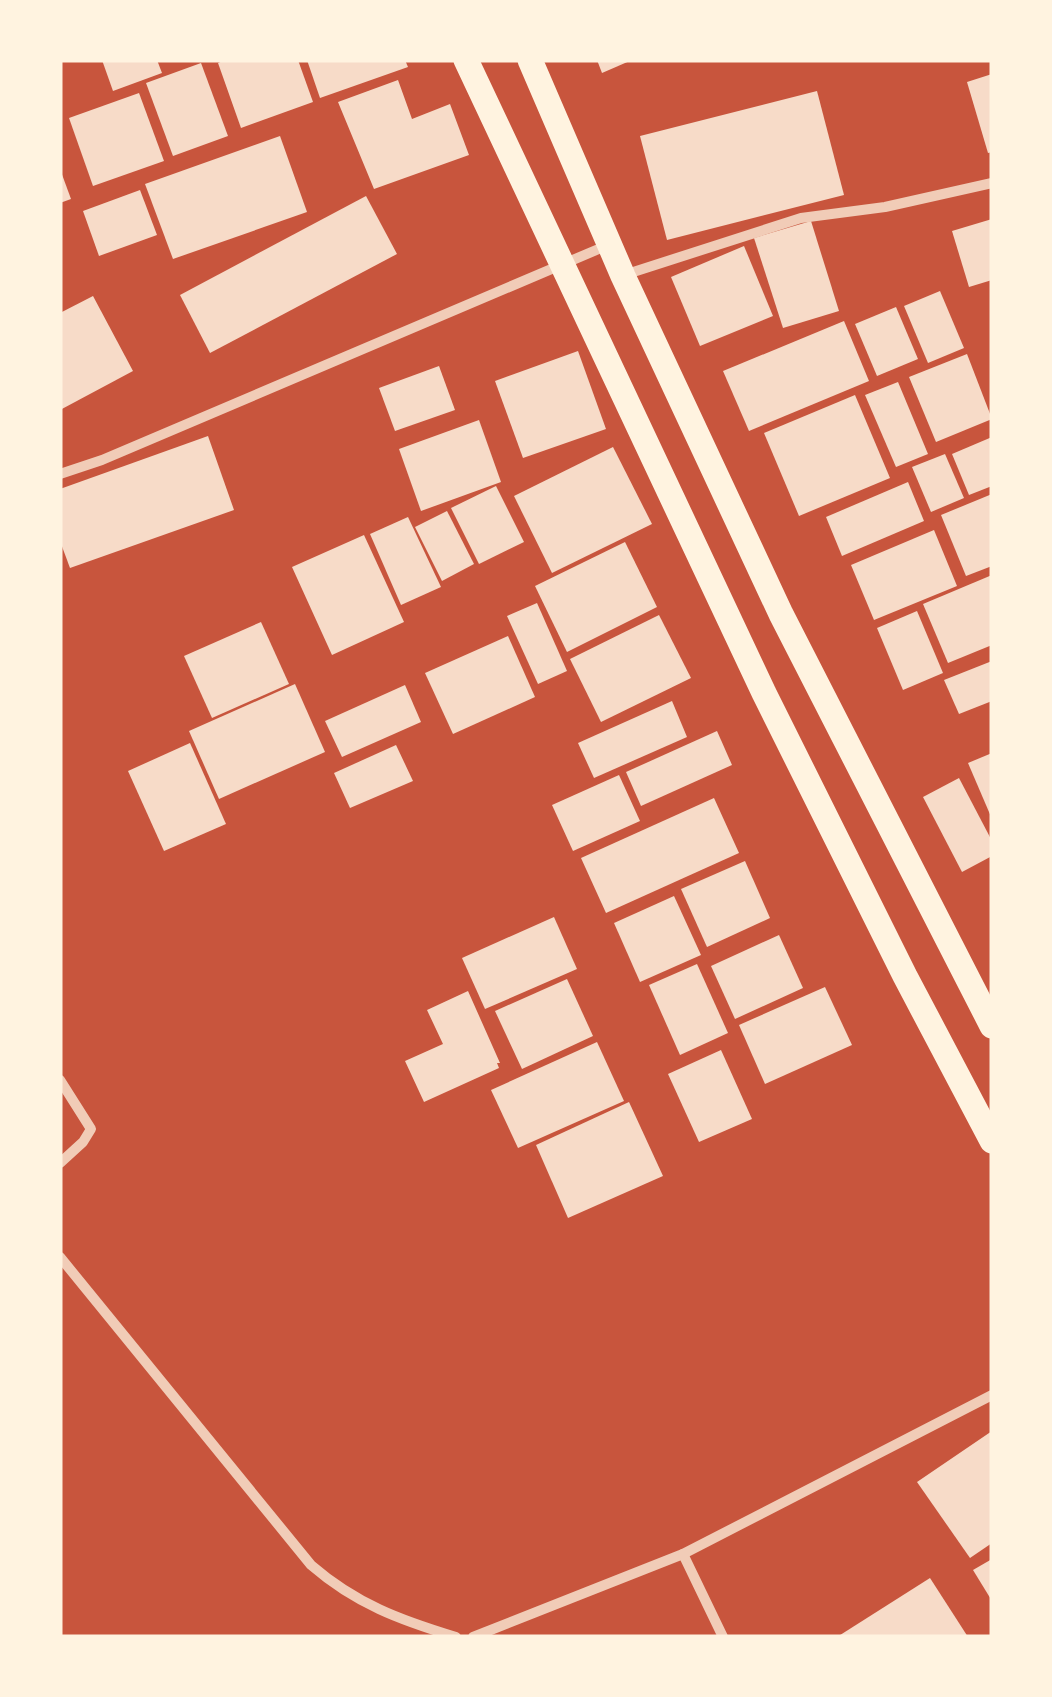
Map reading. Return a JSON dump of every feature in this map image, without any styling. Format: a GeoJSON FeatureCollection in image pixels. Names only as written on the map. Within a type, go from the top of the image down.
{"type":"FeatureCollection","features":[{"type":"Feature","properties":{"kind":"main road"},"geometry":{"type":"LineString","coordinates":[[466,60],[764,693],[989,1128]]}},
{"type":"Feature","properties":{"kind":"main road"},"geometry":{"type":"LineString","coordinates":[[530,60],[624,276],[781,614],[992,1026]]}},
{"type":"Feature","properties":{"kind":"street"},"geometry":{"type":"LineString","coordinates":[[624,276],[801,218],[885,207],[992,183]]}},
{"type":"Feature","properties":{"kind":"street"},"geometry":{"type":"LineString","coordinates":[[60,474],[102,460],[610,244]]}},
{"type":"Feature","properties":{"kind":"street"},"geometry":{"type":"LineString","coordinates":[[60,1080],[91,1129],[60,1163]]}},
{"type":"Feature","properties":{"kind":"street"},"geometry":{"type":"LineString","coordinates":[[60,1257],[311,1565],[341,1591],[378,1610],[456,1637]]}},
{"type":"Feature","properties":{"kind":"street"},"geometry":{"type":"LineString","coordinates":[[473,1637],[683,1554],[992,1395]]}},
{"type":"Feature","properties":{"kind":"street"},"geometry":{"type":"LineString","coordinates":[[683,1554],[724,1637]]}},
{"type":"Feature","properties":{"kind":"building"},"geometry":{"type":"Polygon","coordinates":[[[102,60],[157,60],[162,73],[113,91],[102,60]]]}},
{"type":"Feature","properties":{"kind":"building"},"geometry":{"type":"Polygon","coordinates":[[[298,60],[313,102],[241,128],[218,63],[298,60]]]}},
{"type":"Feature","properties":{"kind":"building"},"geometry":{"type":"Polygon","coordinates":[[[307,60],[405,60],[408,67],[320,98],[307,60]]]}},
{"type":"Feature","properties":{"kind":"building"},"geometry":{"type":"Polygon","coordinates":[[[597,60],[632,60],[602,73],[597,60]]]}},
{"type":"Feature","properties":{"kind":"building"},"geometry":{"type":"Polygon","coordinates":[[[201,63],[228,136],[173,156],[146,83],[201,63]]]}},
{"type":"Feature","properties":{"kind":"building"},"geometry":{"type":"Polygon","coordinates":[[[992,74],[992,152],[988,153],[967,82],[992,74]]]}},
{"type":"Feature","properties":{"kind":"building"},"geometry":{"type":"Polygon","coordinates":[[[398,80],[412,119],[450,104],[469,155],[374,189],[338,102],[398,80]]]}},
{"type":"Feature","properties":{"kind":"building"},"geometry":{"type":"Polygon","coordinates":[[[817,91],[844,195],[667,240],[640,136],[817,91]]]}},
{"type":"Feature","properties":{"kind":"building"},"geometry":{"type":"Polygon","coordinates":[[[139,93],[164,161],[93,186],[69,118],[139,93]]]}},
{"type":"Feature","properties":{"kind":"building"},"geometry":{"type":"Polygon","coordinates":[[[280,136],[307,212],[173,259],[145,184],[280,136]]]}},
{"type":"Feature","properties":{"kind":"building"},"geometry":{"type":"Polygon","coordinates":[[[60,169],[71,199],[60,203],[60,169]]]}},
{"type":"Feature","properties":{"kind":"building"},"geometry":{"type":"Polygon","coordinates":[[[140,190],[157,235],[99,256],[83,211],[140,190]]]}},
{"type":"Feature","properties":{"kind":"building"},"geometry":{"type":"Polygon","coordinates":[[[366,196],[397,254],[210,353],[180,295],[366,196]]]}},
{"type":"Feature","properties":{"kind":"building"},"geometry":{"type":"Polygon","coordinates":[[[992,219],[992,280],[969,287],[952,231],[992,219]]]}},
{"type":"Feature","properties":{"kind":"building"},"geometry":{"type":"Polygon","coordinates":[[[811,221],[839,311],[783,328],[754,238],[811,221]]]}},
{"type":"Feature","properties":{"kind":"building"},"geometry":{"type":"Polygon","coordinates":[[[744,246],[773,316],[700,346],[671,277],[744,246]]]}},
{"type":"Feature","properties":{"kind":"building"},"geometry":{"type":"Polygon","coordinates":[[[940,291],[964,348],[928,363],[904,306],[940,291]]]}},
{"type":"Feature","properties":{"kind":"building"},"geometry":{"type":"Polygon","coordinates":[[[93,296],[133,371],[60,410],[60,313],[93,296]]]}},
{"type":"Feature","properties":{"kind":"building"},"geometry":{"type":"Polygon","coordinates":[[[896,307],[918,359],[877,376],[855,324],[896,307]]]}},
{"type":"Feature","properties":{"kind":"building"},"geometry":{"type":"Polygon","coordinates":[[[844,321],[869,381],[749,431],[723,371],[844,321]]]}},
{"type":"Feature","properties":{"kind":"building"},"geometry":{"type":"Polygon","coordinates":[[[578,351],[606,429],[523,458],[495,381],[578,351]]]}},
{"type":"Feature","properties":{"kind":"building"},"geometry":{"type":"Polygon","coordinates":[[[967,354],[992,419],[936,442],[909,377],[967,354]]]}},
{"type":"Feature","properties":{"kind":"building"},"geometry":{"type":"Polygon","coordinates":[[[439,366],[455,410],[395,431],[379,388],[439,366]]]}},
{"type":"Feature","properties":{"kind":"building"},"geometry":{"type":"Polygon","coordinates":[[[898,382],[928,454],[896,467],[865,395],[898,382]]]}},
{"type":"Feature","properties":{"kind":"building"},"geometry":{"type":"Polygon","coordinates":[[[855,395],[890,478],[799,516],[764,433],[855,395]]]}},
{"type":"Feature","properties":{"kind":"building"},"geometry":{"type":"Polygon","coordinates":[[[479,420],[501,482],[421,511],[399,449],[479,420]]]}},
{"type":"Feature","properties":{"kind":"building"},"geometry":{"type":"Polygon","coordinates":[[[208,436],[234,510],[70,568],[60,541],[60,489],[208,436]]]}},
{"type":"Feature","properties":{"kind":"building"},"geometry":{"type":"Polygon","coordinates":[[[992,437],[992,486],[969,495],[952,454],[992,437]]]}},
{"type":"Feature","properties":{"kind":"building"},"geometry":{"type":"Polygon","coordinates":[[[613,447],[652,524],[552,573],[514,496],[613,447]]]}},
{"type":"Feature","properties":{"kind":"building"},"geometry":{"type":"Polygon","coordinates":[[[945,454],[964,498],[931,512],[912,467],[945,454]]]}},
{"type":"Feature","properties":{"kind":"building"},"geometry":{"type":"Polygon","coordinates":[[[908,482],[924,521],[842,556],[826,517],[908,482]]]}},
{"type":"Feature","properties":{"kind":"building"},"geometry":{"type":"Polygon","coordinates":[[[496,486],[524,542],[479,564],[451,508],[496,486]]]}},
{"type":"Feature","properties":{"kind":"building"},"geometry":{"type":"Polygon","coordinates":[[[992,494],[992,566],[966,576],[941,515],[992,494]]]}},
{"type":"Feature","properties":{"kind":"building"},"geometry":{"type":"Polygon","coordinates":[[[447,511],[474,564],[442,581],[415,527],[447,511]]]}},
{"type":"Feature","properties":{"kind":"building"},"geometry":{"type":"Polygon","coordinates":[[[408,517],[441,587],[401,605],[370,534],[408,517]]]}},
{"type":"Feature","properties":{"kind":"building"},"geometry":{"type":"Polygon","coordinates":[[[934,530],[957,586],[874,620],[851,565],[934,530]]]}},
{"type":"Feature","properties":{"kind":"building"},"geometry":{"type":"Polygon","coordinates":[[[364,535],[404,622],[332,655],[292,567],[364,535]]]}},
{"type":"Feature","properties":{"kind":"building"},"geometry":{"type":"Polygon","coordinates":[[[625,542],[657,607],[567,652],[535,586],[625,542]]]}},
{"type":"Feature","properties":{"kind":"building"},"geometry":{"type":"Polygon","coordinates":[[[992,575],[992,645],[948,663],[923,604],[992,575]]]}},
{"type":"Feature","properties":{"kind":"building"},"geometry":{"type":"Polygon","coordinates":[[[537,603],[567,671],[538,684],[507,616],[537,603]]]}},
{"type":"Feature","properties":{"kind":"building"},"geometry":{"type":"Polygon","coordinates":[[[917,611],[943,673],[903,690],[877,628],[917,611]]]}},
{"type":"Feature","properties":{"kind":"building"},"geometry":{"type":"Polygon","coordinates":[[[659,615],[691,678],[601,722],[570,659],[659,615]]]}},
{"type":"Feature","properties":{"kind":"building"},"geometry":{"type":"Polygon","coordinates":[[[261,622],[289,684],[212,718],[184,656],[261,622]]]}},
{"type":"Feature","properties":{"kind":"building"},"geometry":{"type":"Polygon","coordinates":[[[508,636],[535,697],[453,734],[425,673],[508,636]]]}},
{"type":"Feature","properties":{"kind":"building"},"geometry":{"type":"Polygon","coordinates":[[[992,661],[992,701],[959,714],[944,680],[992,661]]]}},
{"type":"Feature","properties":{"kind":"building"},"geometry":{"type":"Polygon","coordinates":[[[295,684],[325,752],[219,799],[189,731],[295,684]]]}},
{"type":"Feature","properties":{"kind":"building"},"geometry":{"type":"Polygon","coordinates":[[[405,685],[421,722],[342,757],[325,721],[405,685]]]}},
{"type":"Feature","properties":{"kind":"building"},"geometry":{"type":"Polygon","coordinates":[[[672,701],[687,737],[594,778],[578,743],[672,701]]]}},
{"type":"Feature","properties":{"kind":"building"},"geometry":{"type":"Polygon","coordinates":[[[717,731],[732,765],[641,806],[626,772],[717,731]]]}},
{"type":"Feature","properties":{"kind":"building"},"geometry":{"type":"Polygon","coordinates":[[[190,743],[226,824],[164,851],[128,771],[190,743]]]}},
{"type":"Feature","properties":{"kind":"building"},"geometry":{"type":"Polygon","coordinates":[[[396,745],[413,781],[350,808],[334,773],[396,745]]]}},
{"type":"Feature","properties":{"kind":"building"},"geometry":{"type":"Polygon","coordinates":[[[992,753],[992,819],[968,763],[992,753]]]}},
{"type":"Feature","properties":{"kind":"building"},"geometry":{"type":"Polygon","coordinates":[[[619,775],[640,821],[573,851],[552,805],[619,775]]]}},
{"type":"Feature","properties":{"kind":"building"},"geometry":{"type":"Polygon","coordinates":[[[959,778],[992,841],[992,856],[962,872],[923,797],[959,778]]]}},
{"type":"Feature","properties":{"kind":"building"},"geometry":{"type":"Polygon","coordinates":[[[714,798],[739,853],[606,913],[581,858],[714,798]]]}},
{"type":"Feature","properties":{"kind":"building"},"geometry":{"type":"Polygon","coordinates":[[[745,861],[770,918],[707,947],[681,889],[745,861]]]}},
{"type":"Feature","properties":{"kind":"building"},"geometry":{"type":"Polygon","coordinates":[[[674,896],[701,955],[640,982],[614,923],[674,896]]]}},
{"type":"Feature","properties":{"kind":"building"},"geometry":{"type":"Polygon","coordinates":[[[554,917],[577,969],[485,1009],[462,958],[554,917]]]}},
{"type":"Feature","properties":{"kind":"building"},"geometry":{"type":"Polygon","coordinates":[[[779,935],[803,988],[735,1019],[711,966],[779,935]]]}},
{"type":"Feature","properties":{"kind":"building"},"geometry":{"type":"Polygon","coordinates":[[[697,964],[728,1033],[680,1055],[649,985],[697,964]]]}},
{"type":"Feature","properties":{"kind":"building"},"geometry":{"type":"Polygon","coordinates":[[[567,979],[593,1036],[522,1069],[495,1011],[567,979]]]}},
{"type":"Feature","properties":{"kind":"building"},"geometry":{"type":"Polygon","coordinates":[[[825,987],[852,1045],[765,1084],[739,1025],[825,987]]]}},
{"type":"Feature","properties":{"kind":"building"},"geometry":{"type":"Polygon","coordinates":[[[468,991],[499,1068],[424,1102],[405,1061],[443,1044],[427,1010],[468,991]]]}},
{"type":"Feature","properties":{"kind":"building"},"geometry":{"type":"Polygon","coordinates":[[[597,1042],[624,1101],[518,1148],[491,1090],[597,1042]]]}},
{"type":"Feature","properties":{"kind":"building"},"geometry":{"type":"Polygon","coordinates":[[[721,1050],[752,1119],[699,1142],[668,1074],[721,1050]]]}},
{"type":"Feature","properties":{"kind":"building"},"geometry":{"type":"Polygon","coordinates":[[[629,1102],[663,1176],[568,1218],[536,1145],[629,1102]]]}},
{"type":"Feature","properties":{"kind":"building"},"geometry":{"type":"Polygon","coordinates":[[[992,1431],[992,1543],[970,1558],[917,1482],[992,1431]]]}},
{"type":"Feature","properties":{"kind":"building"},"geometry":{"type":"Polygon","coordinates":[[[992,1559],[992,1601],[973,1570],[992,1559]]]}},
{"type":"Feature","properties":{"kind":"building"},"geometry":{"type":"Polygon","coordinates":[[[930,1578],[968,1637],[837,1637],[930,1578]]]}}]}
